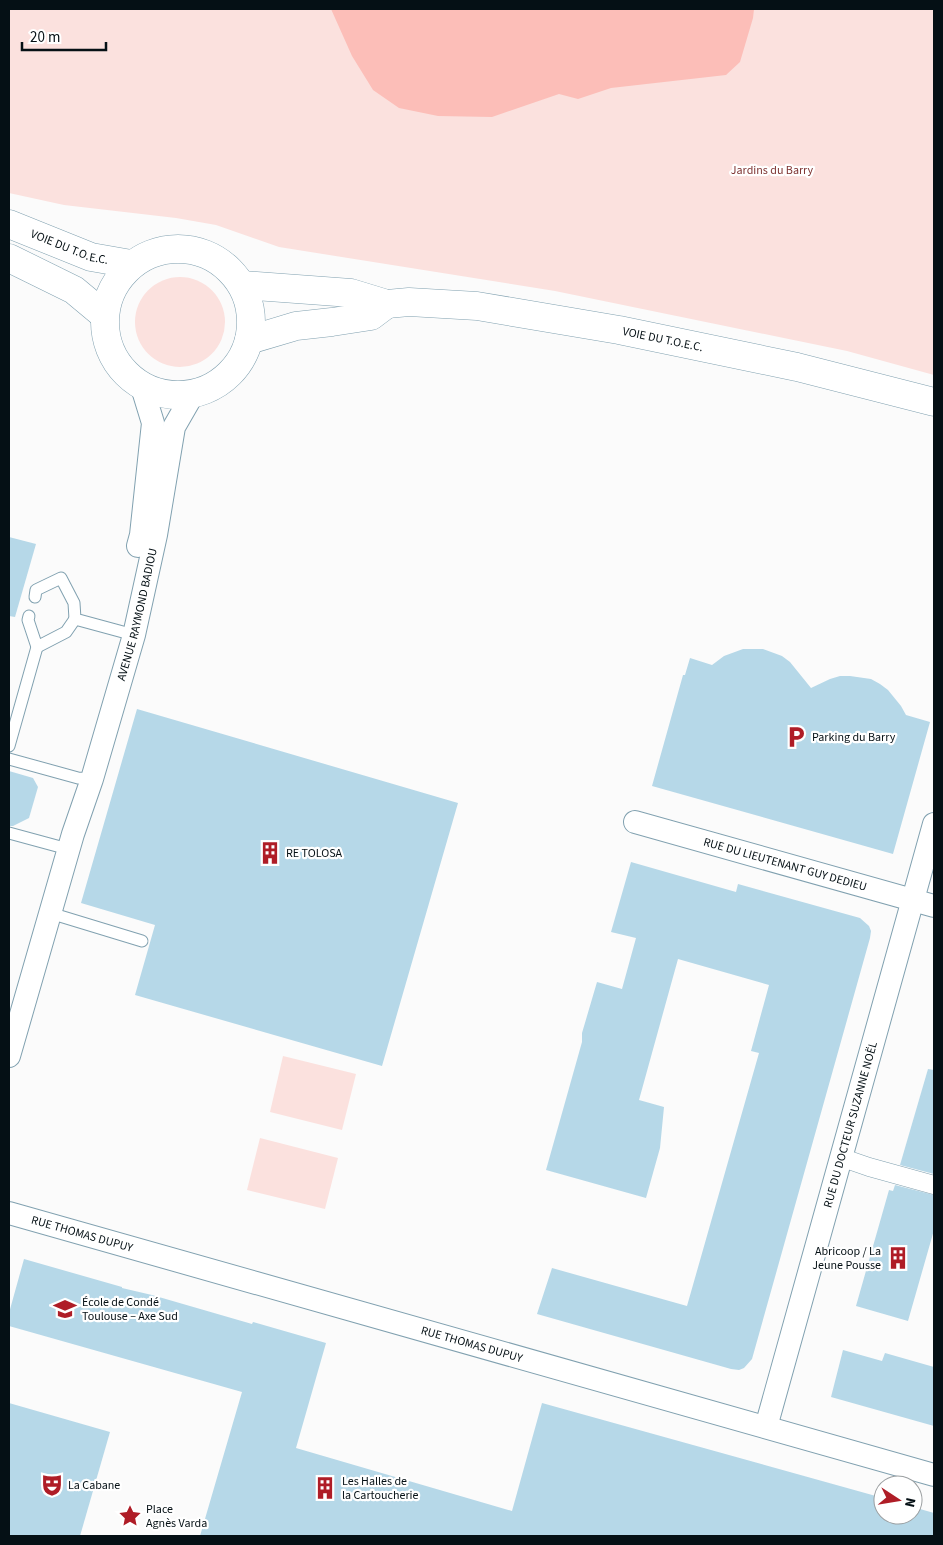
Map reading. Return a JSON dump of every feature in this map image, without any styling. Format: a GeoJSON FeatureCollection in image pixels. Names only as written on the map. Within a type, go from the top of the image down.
{"type":"FeatureCollection","features":[{"type":"Feature","properties":{"kind":"street","name":"VOIE DU T.O.E.C."},"geometry":{"type":"LineString","coordinates":[[9,224],[91,257],[131,264]]}},
{"type":"Feature","properties":{"kind":"street"},"geometry":{"type":"LineString","coordinates":[[179,247],[204,252],[226,265],[242,285],[251,312],[249,340],[241,359],[229,375],[212,387],[193,394],[167,395],[142,387],[125,374],[113,357],[105,336],[104,315],[108,296],[118,278],[131,264],[154,252],[179,247]]}},
{"type":"Feature","properties":{"kind":"street"},"geometry":{"type":"LineString","coordinates":[[9,258],[74,290],[104,315]]}},
{"type":"Feature","properties":{"kind":"street","name":"VOIE DU T.O.E.C."},"geometry":{"type":"LineString","coordinates":[[242,285],[351,293],[387,304],[409,302],[477,306],[619,330],[797,367],[934,402]]}},
{"type":"Feature","properties":{"kind":"street","name":"VOIE DU T.O.E.C."},"geometry":{"type":"LineString","coordinates":[[249,340],[296,326],[371,316],[387,304]]}},
{"type":"Feature","properties":{"kind":"street","name":"AVENUE RAYMOND BADIOU"},"geometry":{"type":"LineString","coordinates":[[126,633],[141,535],[153,423],[142,387]]}},
{"type":"Feature","properties":{"kind":"street","name":"AVENUE RAYMOND BADIOU"},"geometry":{"type":"LineString","coordinates":[[9,1056],[71,841],[85,779],[126,633],[156,535],[174,427],[193,394]]}},
{"type":"Feature","properties":{"kind":"street","name":"RUE DU LIEUTENANT GUY DEDIEU"},"geometry":{"type":"LineString","coordinates":[[635,822],[934,906]]}},
{"type":"Feature","properties":{"kind":"street","name":"RUE DU DOCTEUR SUZANNE NOËL"},"geometry":{"type":"LineString","coordinates":[[766,1427],[934,824]]}},
{"type":"Feature","properties":{"kind":"street"},"geometry":{"type":"LineString","coordinates":[[840,1157],[868,1167],[934,1185]]}},
{"type":"Feature","properties":{"kind":"street","name":"RUE THOMAS DUPUY"},"geometry":{"type":"LineString","coordinates":[[9,1213],[934,1475]]}},
{"type":"Feature","properties":{"kind":"lane"},"geometry":{"type":"LineString","coordinates":[[35,597],[36,590],[61,578],[74,603],[75,619],[66,632],[37,647]]}},
{"type":"Feature","properties":{"kind":"lane"},"geometry":{"type":"LineString","coordinates":[[9,746],[37,647],[28,620],[29,616]]}},
{"type":"Feature","properties":{"kind":"lane"},"geometry":{"type":"LineString","coordinates":[[75,619],[126,633]]}},
{"type":"Feature","properties":{"kind":"lane"},"geometry":{"type":"LineString","coordinates":[[9,759],[85,779]]}},
{"type":"Feature","properties":{"kind":"lane"},"geometry":{"type":"LineString","coordinates":[[9,833],[71,841]]}},
{"type":"Feature","properties":{"kind":"lane"},"geometry":{"type":"LineString","coordinates":[[50,912],[142,941]]}},
{"type":"Feature","properties":{"kind":"green space","name":"Jardins du Barry"},"geometry":{"type":"Polygon","coordinates":[[[9,9],[934,9],[934,375],[847,351],[555,291],[279,247],[216,225],[176,218],[64,205],[9,193],[9,9]]]}},
{"type":"Feature","properties":{"kind":"green space"},"geometry":{"type":"Polygon","coordinates":[[[180,277],[197,280],[212,290],[222,305],[225,322],[222,339],[212,354],[197,364],[180,367],[163,364],[148,354],[138,339],[135,322],[138,305],[148,290],[163,280],[180,277]]]}},
{"type":"Feature","properties":{"kind":"green space"},"geometry":{"type":"Polygon","coordinates":[[[283,1056],[356,1074],[342,1130],[270,1112],[283,1056]]]}},
{"type":"Feature","properties":{"kind":"green space"},"geometry":{"type":"Polygon","coordinates":[[[260,1138],[338,1158],[325,1209],[247,1190],[260,1138]]]}},
{"type":"Feature","properties":{"kind":"shaded area"},"geometry":{"type":"Polygon","coordinates":[[[331,9],[754,9],[740,62],[726,75],[611,88],[578,99],[559,94],[492,117],[438,116],[399,108],[373,90],[352,56],[331,9]]]}},
{"type":"Feature","properties":{"kind":"building"},"geometry":{"type":"Polygon","coordinates":[[[9,537],[36,544],[15,617],[9,616],[9,537]]]}},
{"type":"Feature","properties":{"kind":"building","name":"Parking du Barry"},"geometry":{"type":"Polygon","coordinates":[[[743,649],[763,649],[782,656],[790,662],[811,688],[840,676],[871,679],[888,690],[906,715],[930,722],[893,854],[652,786],[683,675],[685,675],[690,658],[712,665],[724,656],[743,649]]]}},
{"type":"Feature","properties":{"kind":"building","name":"RE TOLOSA"},"geometry":{"type":"Polygon","coordinates":[[[137,709],[458,803],[382,1066],[135,995],[155,925],[81,903],[137,709]]]}},
{"type":"Feature","properties":{"kind":"building"},"geometry":{"type":"Polygon","coordinates":[[[9,771],[33,778],[38,787],[29,818],[13,826],[9,826],[9,771]]]}},
{"type":"Feature","properties":{"kind":"building"},"geometry":{"type":"Polygon","coordinates":[[[631,862],[736,892],[738,884],[860,918],[869,926],[871,931],[752,1359],[744,1368],[739,1370],[537,1314],[552,1268],[687,1306],[759,1053],[751,1051],[769,985],[678,959],[639,1100],[664,1107],[660,1148],[646,1198],[546,1170],[597,982],[622,989],[636,938],[611,932],[631,862]]]}},
{"type":"Feature","properties":{"kind":"building"},"geometry":{"type":"Polygon","coordinates":[[[928,1069],[934,1070],[934,1174],[900,1165],[928,1069]]]}},
{"type":"Feature","properties":{"kind":"building","name":"Abricoop / La Jeune Pousse"},"geometry":{"type":"Polygon","coordinates":[[[895,1185],[934,1195],[934,1230],[908,1321],[856,1306],[889,1190],[893,1191],[895,1185]]]}},
{"type":"Feature","properties":{"kind":"building"},"geometry":{"type":"Polygon","coordinates":[[[24,1259],[122,1288],[326,1343],[296,1448],[512,1511],[542,1403],[873,1495],[873,1525],[923,1525],[923,1510],[934,1513],[934,1536],[200,1536],[242,1392],[9,1326],[9,1313],[24,1259]]]}},
{"type":"Feature","properties":{"kind":"building"},"geometry":{"type":"Polygon","coordinates":[[[843,1350],[882,1361],[885,1353],[934,1367],[934,1426],[831,1397],[843,1350]]]}},
{"type":"Feature","properties":{"kind":"building","name":"La Cabane"},"geometry":{"type":"Polygon","coordinates":[[[9,1403],[110,1432],[80,1536],[9,1536],[9,1403]]]}},
{"type":"Feature","properties":{"kind":"place","name":"Parking du Barry"},"geometry":{"type":"Point","coordinates":[796,737]}},
{"type":"Feature","properties":{"kind":"place","name":"RE TOLOSA"},"geometry":{"type":"Point","coordinates":[270,853]}},
{"type":"Feature","properties":{"kind":"place","name":"Abricoop / La Jeune Pousse"},"geometry":{"type":"Point","coordinates":[898,1258]}},
{"type":"Feature","properties":{"kind":"place","name":"École de Condé Toulouse – Axe Sud"},"geometry":{"type":"Point","coordinates":[65,1309]}},
{"type":"Feature","properties":{"kind":"place","name":"La Cabane"},"geometry":{"type":"Point","coordinates":[52,1485]}},
{"type":"Feature","properties":{"kind":"place","name":"Les Halles de la Cartoucherie"},"geometry":{"type":"Point","coordinates":[325,1488]}},
{"type":"Feature","properties":{"kind":"place","name":"Place Agnès Varda"},"geometry":{"type":"Point","coordinates":[130,1516]}}]}
